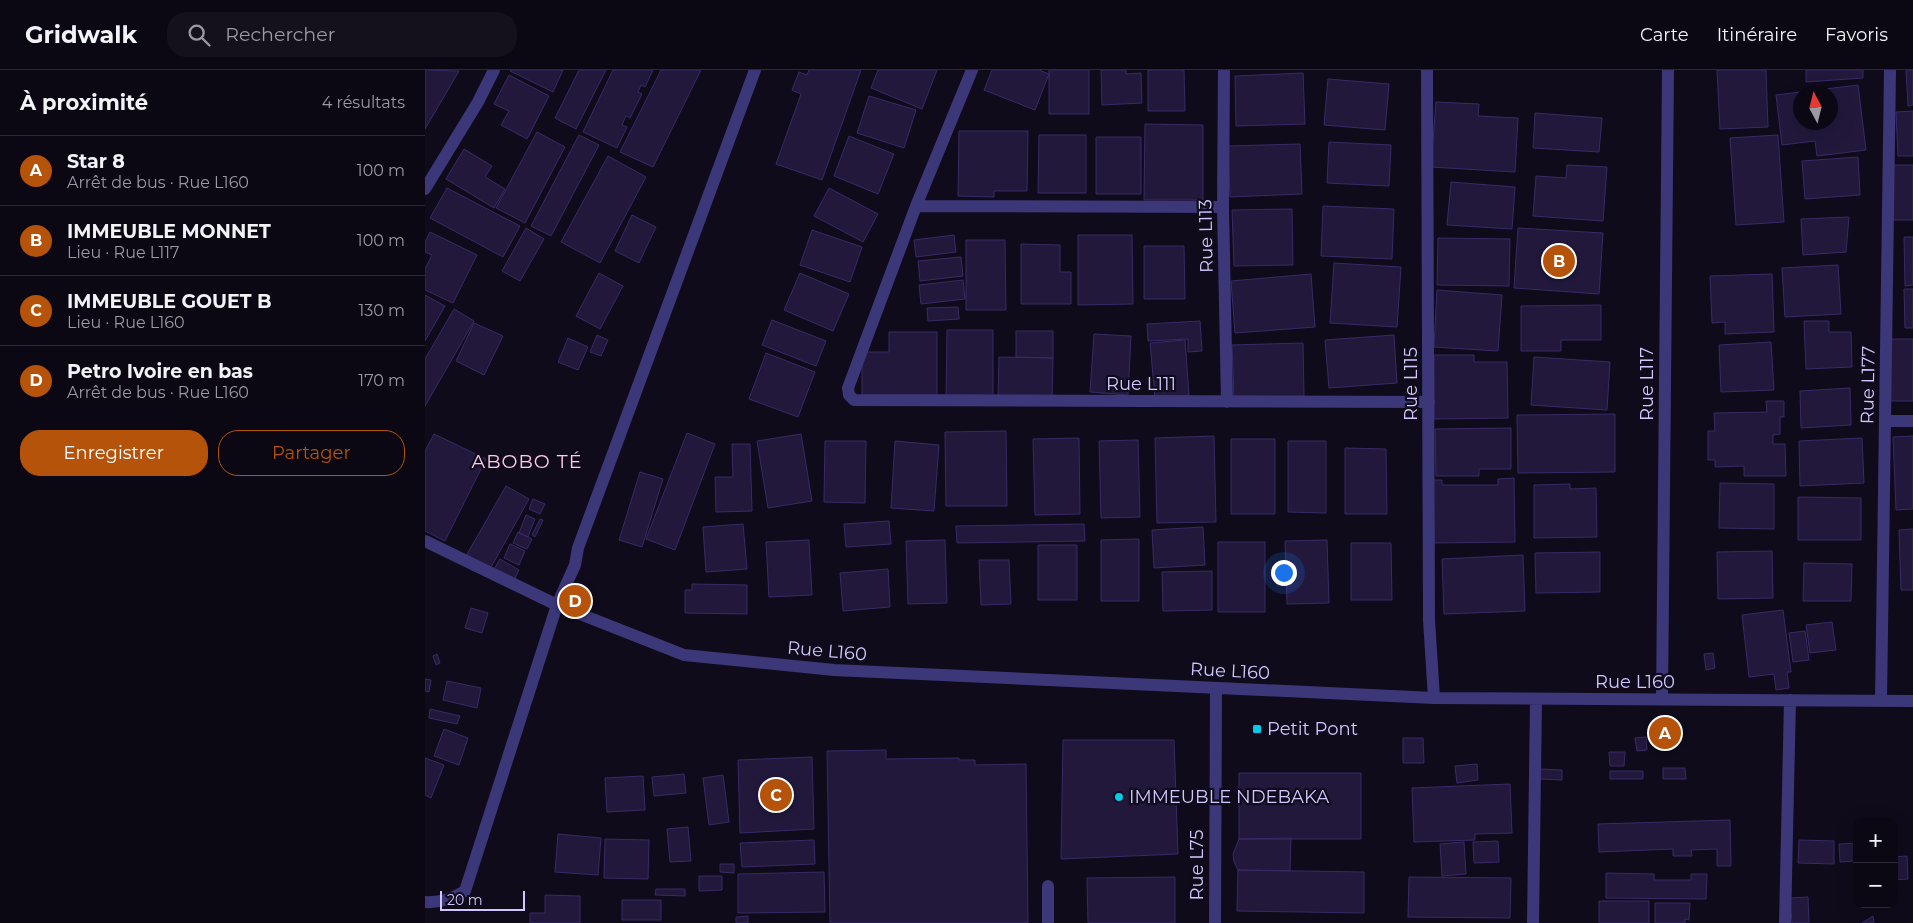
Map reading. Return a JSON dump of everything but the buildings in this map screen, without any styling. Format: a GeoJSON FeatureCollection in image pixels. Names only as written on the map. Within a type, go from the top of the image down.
{"type":"FeatureCollection","features":[{"type":"Feature","properties":{"kind":"street"},"geometry":{"type":"LineString","coordinates":[[425,189],[478,102],[494,70]]}},
{"type":"Feature","properties":{"kind":"street"},"geometry":{"type":"LineString","coordinates":[[425,902],[437,903],[458,896],[465,891],[557,605],[575,565],[578,548],[755,70]]}},
{"type":"Feature","properties":{"kind":"street"},"geometry":{"type":"LineString","coordinates":[[972,70],[916,206],[1223,208]]}},
{"type":"Feature","properties":{"kind":"street","name":"Rue L113"},"geometry":{"type":"LineString","coordinates":[[1224,70],[1223,208],[1227,402]]}},
{"type":"Feature","properties":{"kind":"street","name":"Rue L115"},"geometry":{"type":"LineString","coordinates":[[1427,70],[1429,620],[1434,698]]}},
{"type":"Feature","properties":{"kind":"street","name":"Rue L117"},"geometry":{"type":"LineString","coordinates":[[1662,699],[1668,70]]}},
{"type":"Feature","properties":{"kind":"street","name":"Rue L177"},"geometry":{"type":"LineString","coordinates":[[1881,701],[1890,70]]}},
{"type":"Feature","properties":{"kind":"street","name":"Rue L111"},"geometry":{"type":"LineString","coordinates":[[916,206],[848,388],[849,395],[854,400],[1429,402]]}},
{"type":"Feature","properties":{"kind":"street"},"geometry":{"type":"LineString","coordinates":[[1885,421],[1913,421]]}},
{"type":"Feature","properties":{"kind":"street","name":"Rue L160"},"geometry":{"type":"LineString","coordinates":[[425,541],[557,605],[684,654],[834,670],[1434,698],[1913,701]]}},
{"type":"Feature","properties":{"kind":"street","name":"Rue L75"},"geometry":{"type":"LineString","coordinates":[[1215,923],[1216,688]]}},
{"type":"Feature","properties":{"kind":"street"},"geometry":{"type":"LineString","coordinates":[[1533,923],[1536,698]]}},
{"type":"Feature","properties":{"kind":"street"},"geometry":{"type":"LineString","coordinates":[[1785,923],[1790,700]]}},
{"type":"Feature","properties":{"kind":"street"},"geometry":{"type":"LineString","coordinates":[[1048,886],[1048,923]]}},
{"type":"Feature","properties":{"kind":"place","name":"IMMEUBLE MONNET"},"geometry":{"type":"Point","coordinates":[1559,261]}},
{"type":"Feature","properties":{"kind":"place","name":"Petro Ivoire en bas"},"geometry":{"type":"Point","coordinates":[575,601]}},
{"type":"Feature","properties":{"kind":"place","name":"Petit Pont"},"geometry":{"type":"Point","coordinates":[1257,729]}},
{"type":"Feature","properties":{"kind":"place","name":"Star 8"},"geometry":{"type":"Point","coordinates":[1665,733]}},
{"type":"Feature","properties":{"kind":"place","name":"IMMEUBLE GOUET B"},"geometry":{"type":"Point","coordinates":[776,795]}},
{"type":"Feature","properties":{"kind":"place","name":"IMMEUBLE NDEBAKA"},"geometry":{"type":"Point","coordinates":[1119,797]}},
{"type":"Feature","properties":{"kind":"district","name":"ABOBO TÉ"},"geometry":{"type":"Point","coordinates":[527,461]}}]}
